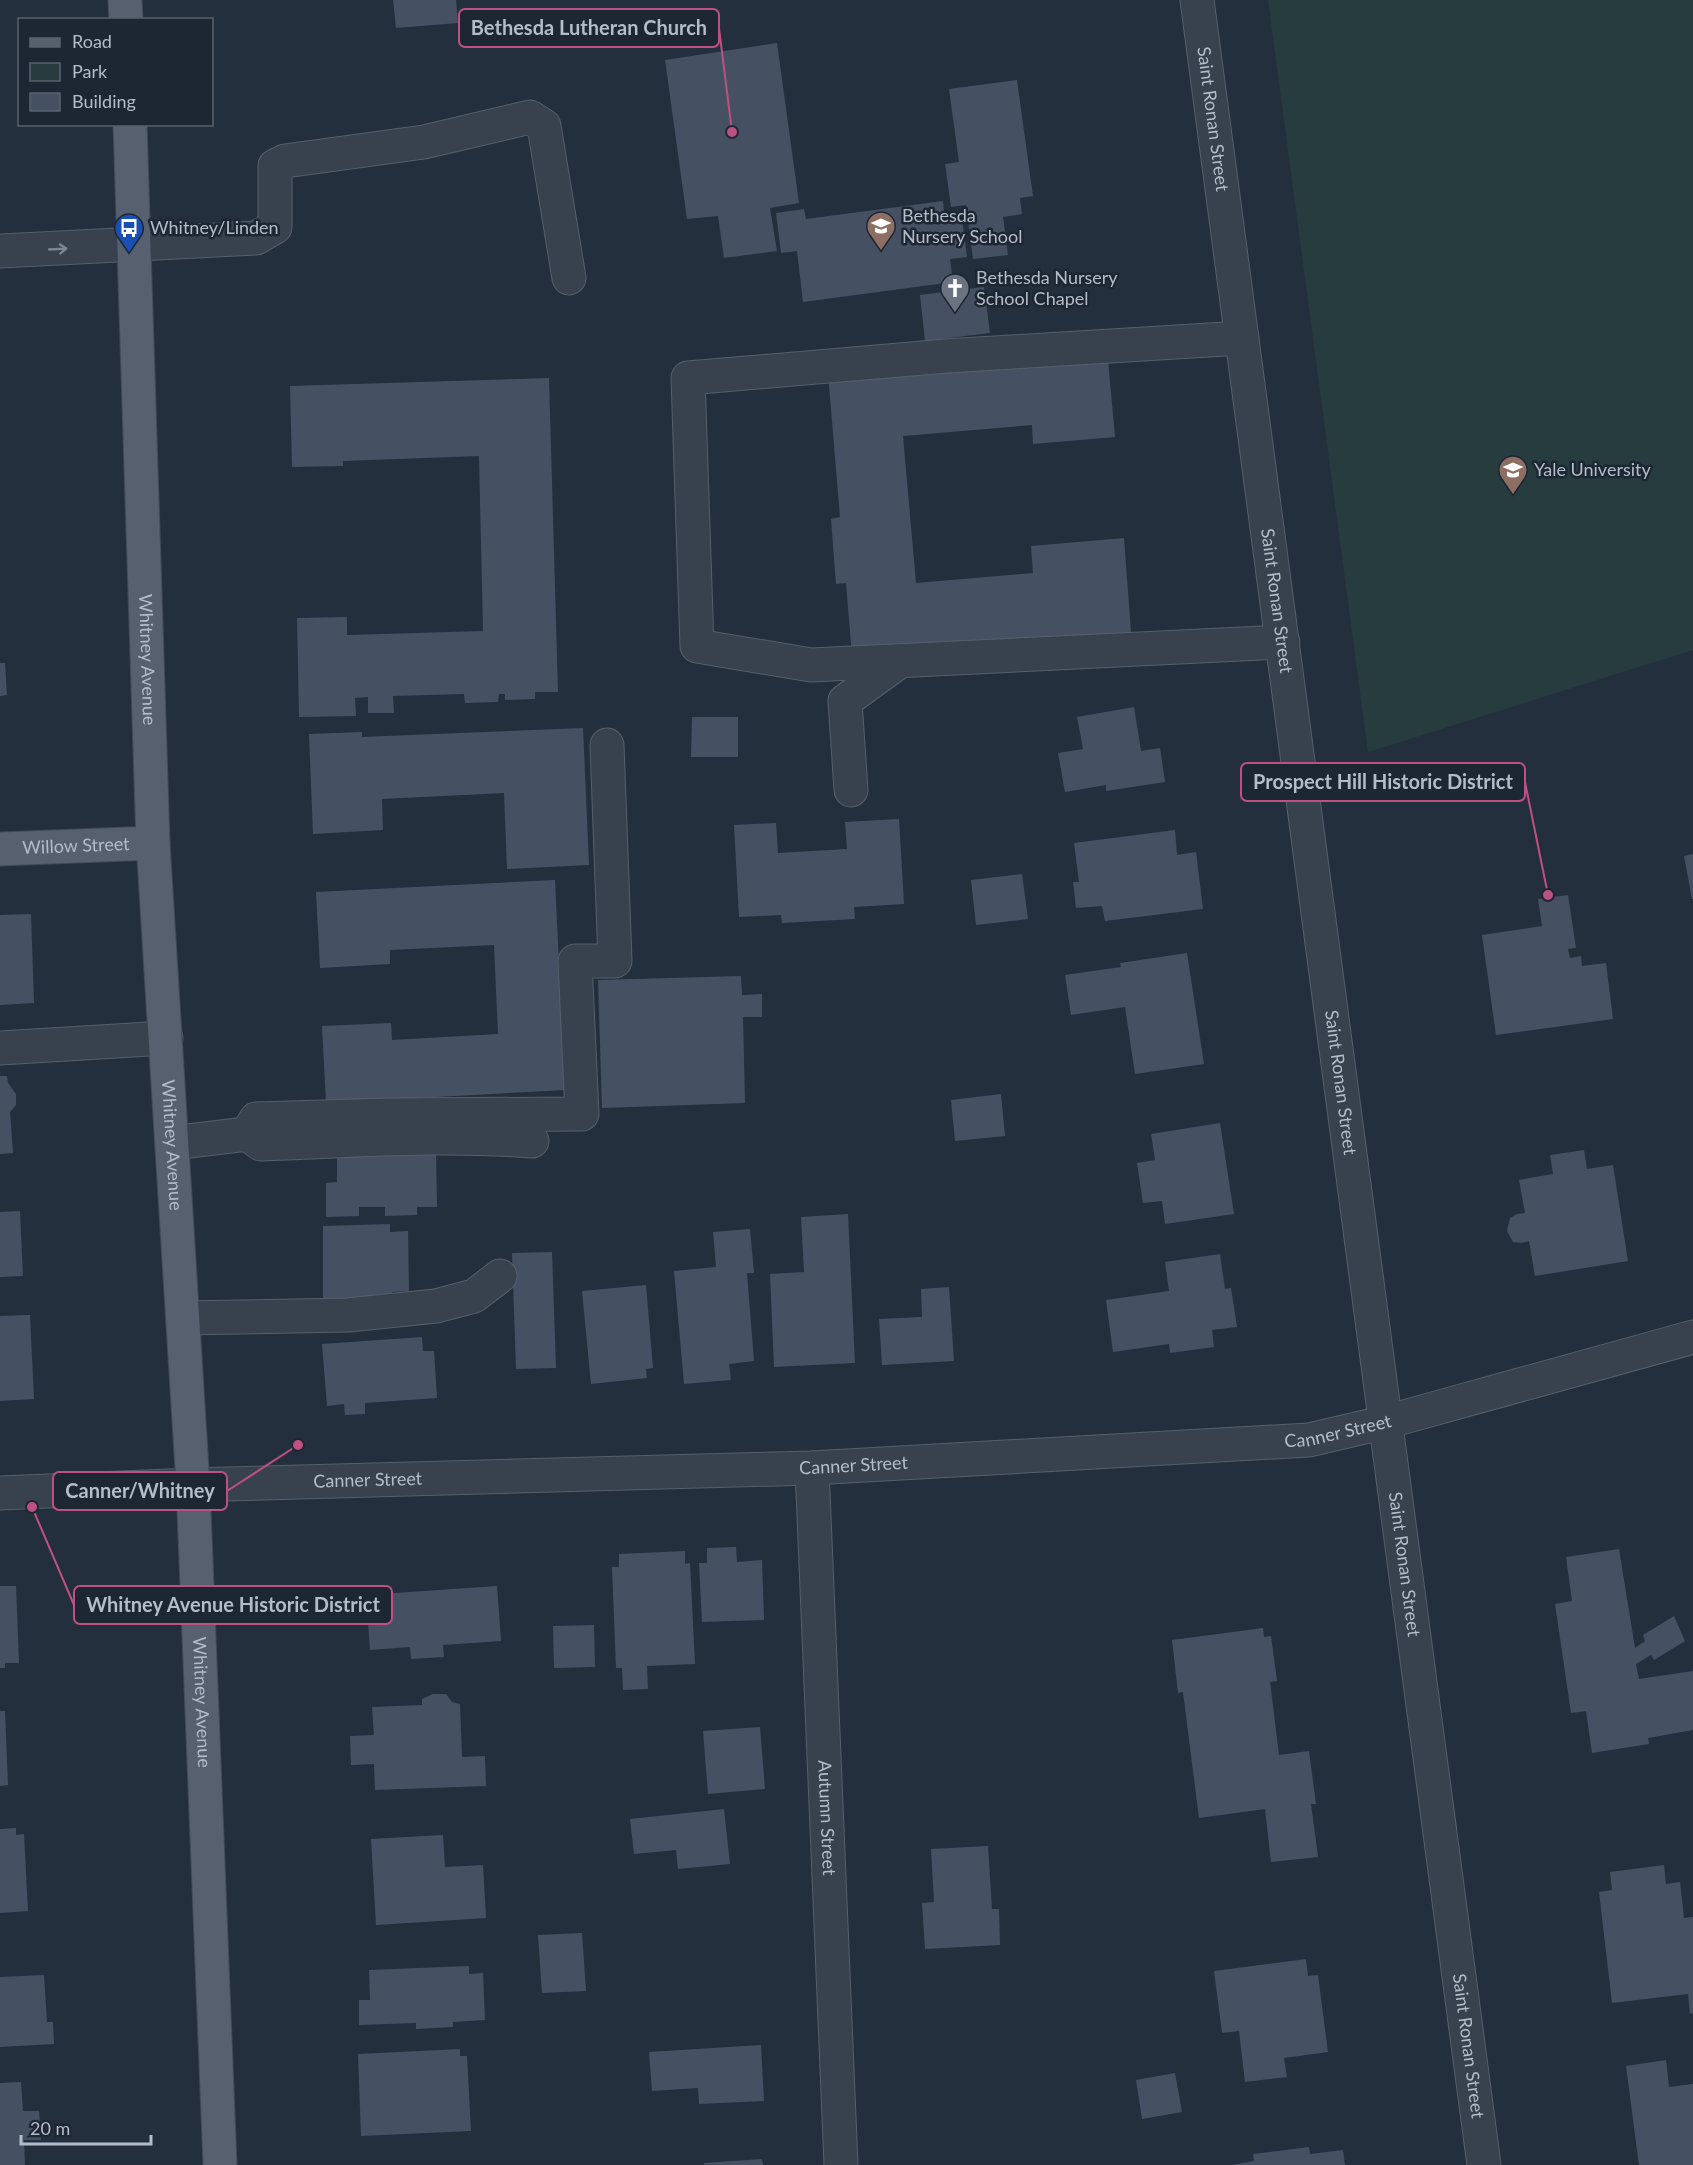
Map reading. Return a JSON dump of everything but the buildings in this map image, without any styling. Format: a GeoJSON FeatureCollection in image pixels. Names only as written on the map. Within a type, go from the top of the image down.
{"type":"FeatureCollection","features":[{"type":"Feature","properties":{"kind":"main road"},"geometry":{"type":"LineString","coordinates":[[125,0],[126,18]]}},
{"type":"Feature","properties":{"kind":"main road","name":"Whitney Avenue"},"geometry":{"type":"LineString","coordinates":[[130,126],[153,843],[193,1485],[220,2165]]}},
{"type":"Feature","properties":{"kind":"main road","name":"Willow Street"},"geometry":{"type":"LineString","coordinates":[[0,849],[153,843]]}},
{"type":"Feature","properties":{"kind":"street","name":"Saint Ronan Street"},"geometry":{"type":"LineString","coordinates":[[1197,0],[1484,2165]]}},
{"type":"Feature","properties":{"kind":"street"},"geometry":{"type":"LineString","coordinates":[[0,251],[255,238],[275,227],[275,166],[285,161],[424,141],[530,117],[544,126],[570,278]]}},
{"type":"Feature","properties":{"kind":"street"},"geometry":{"type":"LineString","coordinates":[[1242,339],[946,356],[688,378],[697,646],[811,664],[1283,642]]}},
{"type":"Feature","properties":{"kind":"street"},"geometry":{"type":"LineString","coordinates":[[851,790],[845,701],[900,661]]}},
{"type":"Feature","properties":{"kind":"street"},"geometry":{"type":"LineString","coordinates":[[247,1134],[256,1119],[389,1115],[582,1114],[575,961],[615,961],[607,745]]}},
{"type":"Feature","properties":{"kind":"street"},"geometry":{"type":"LineString","coordinates":[[0,1048],[166,1038]]}},
{"type":"Feature","properties":{"kind":"street"},"geometry":{"type":"LineString","coordinates":[[172,1143],[247,1134],[261,1144],[431,1137],[482,1137],[532,1141]]}},
{"type":"Feature","properties":{"kind":"street"},"geometry":{"type":"LineString","coordinates":[[183,1318],[348,1315],[436,1306],[474,1296],[500,1276]]}},
{"type":"Feature","properties":{"kind":"street","name":"Canner Street"},"geometry":{"type":"LineString","coordinates":[[0,1493],[193,1485],[812,1468],[1309,1440],[1386,1422],[1693,1336]]}},
{"type":"Feature","properties":{"kind":"street","name":"Autumn Street"},"geometry":{"type":"LineString","coordinates":[[812,1468],[841,2165]]}},
{"type":"Feature","properties":{"kind":"green space","name":"Yale University"},"geometry":{"type":"Polygon","coordinates":[[[1268,0],[1693,0],[1693,650],[1368,752],[1268,0]]]}},
{"type":"Feature","properties":{"kind":"place","name":"Bethesda Lutheran Church"},"geometry":{"type":"Point","coordinates":[732,132]}},
{"type":"Feature","properties":{"kind":"place","name":"Bethesda Nursery School"},"geometry":{"type":"Point","coordinates":[881,252]}},
{"type":"Feature","properties":{"kind":"place","name":"Whitney/Linden"},"geometry":{"type":"Point","coordinates":[129,254]}},
{"type":"Feature","properties":{"kind":"place","name":"Bethesda Nursery School Chapel"},"geometry":{"type":"Point","coordinates":[955,314]}},
{"type":"Feature","properties":{"kind":"place","name":"Yale University"},"geometry":{"type":"Point","coordinates":[1513,496]}},
{"type":"Feature","properties":{"kind":"place","name":"Prospect Hill Historic District"},"geometry":{"type":"Point","coordinates":[1548,895]}},
{"type":"Feature","properties":{"kind":"place","name":"Canner/Whitney"},"geometry":{"type":"Point","coordinates":[298,1445]}},
{"type":"Feature","properties":{"kind":"place","name":"Whitney Avenue Historic District"},"geometry":{"type":"Point","coordinates":[32,1507]}}]}
